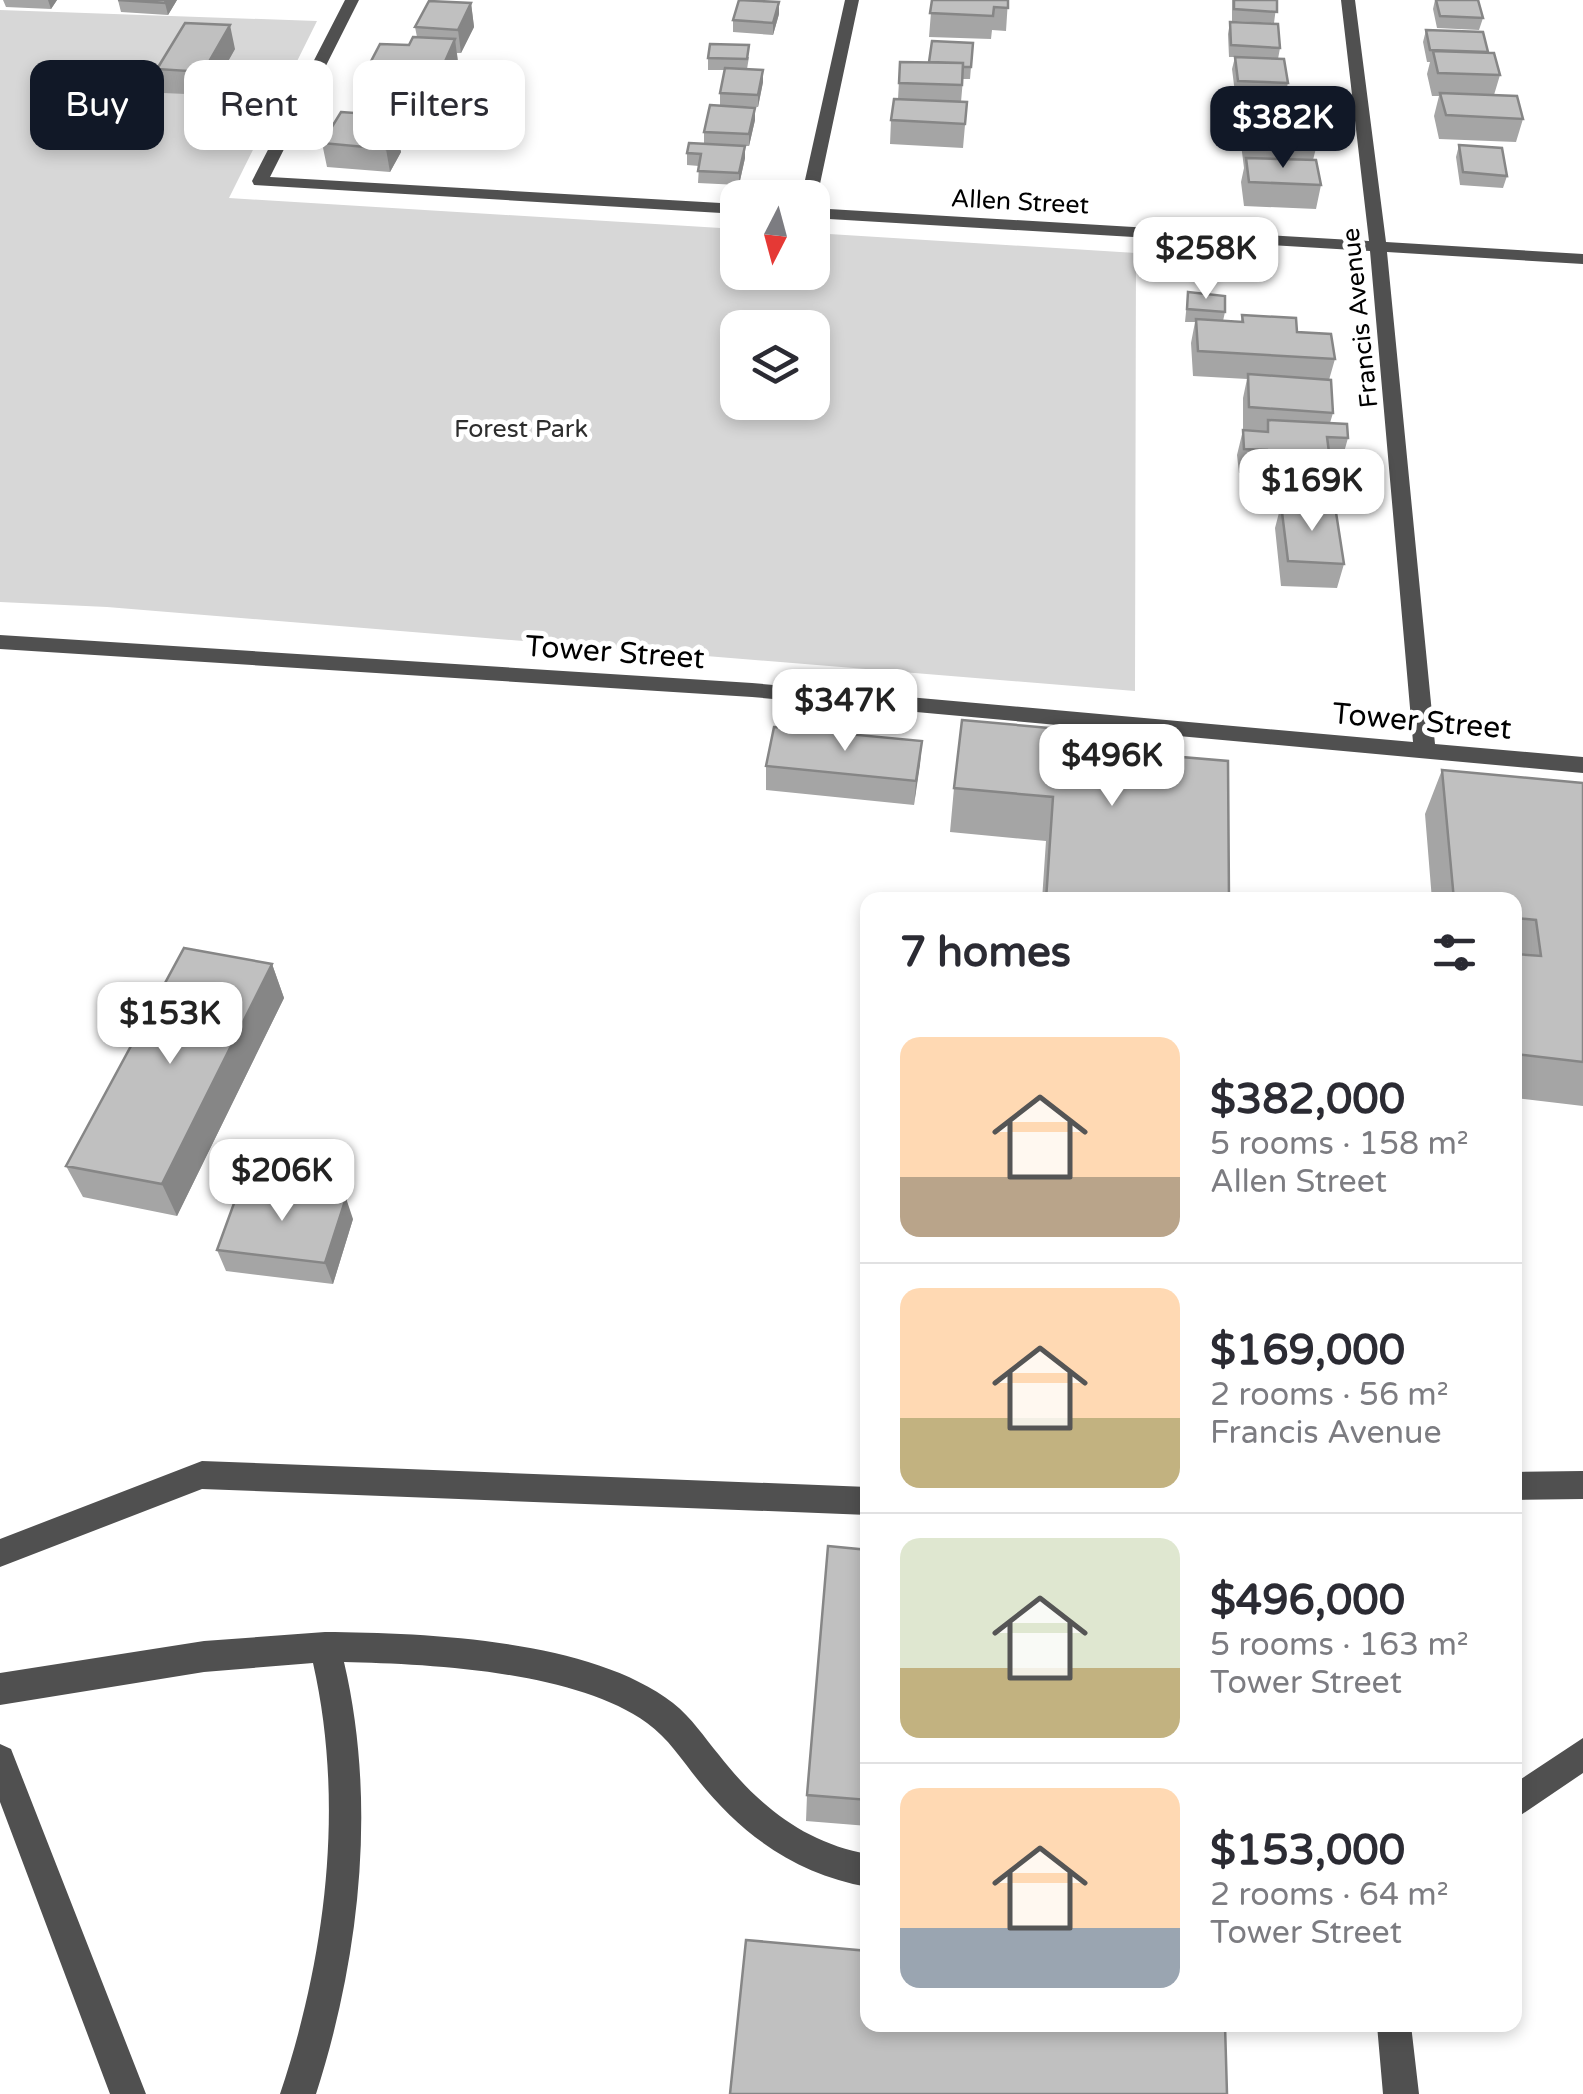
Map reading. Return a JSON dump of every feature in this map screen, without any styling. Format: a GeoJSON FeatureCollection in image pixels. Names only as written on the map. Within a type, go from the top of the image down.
{"type":"FeatureCollection","features":[{"type":"Feature","properties":{"kind":"street"},"geometry":{"type":"LineString","coordinates":[[352,0],[260,181],[720,208]]}},
{"type":"Feature","properties":{"kind":"street"},"geometry":{"type":"LineString","coordinates":[[813,180],[852,0]]}},
{"type":"Feature","properties":{"kind":"street","name":"Francis Avenue"},"geometry":{"type":"LineString","coordinates":[[1348,0],[1378,247],[1425,752]]}},
{"type":"Feature","properties":{"kind":"street","name":"Allen Street"},"geometry":{"type":"LineString","coordinates":[[830,214],[1583,260]]}},
{"type":"Feature","properties":{"kind":"street","name":"Tower Street"},"geometry":{"type":"LineString","coordinates":[[0,642],[752,690],[1583,765]]}},
{"type":"Feature","properties":{"kind":"street"},"geometry":{"type":"LineString","coordinates":[[0,1553],[202,1475],[860,1501]]}},
{"type":"Feature","properties":{"kind":"street"},"geometry":{"type":"LineString","coordinates":[[1522,1486],[1583,1485]]}},
{"type":"Feature","properties":{"kind":"street"},"geometry":{"type":"LineString","coordinates":[[0,1689],[205,1654],[325,1647],[438,1648],[604,1682],[655,1709],[675,1726],[748,1813],[792,1848],[842,1868],[860,1869]]}},
{"type":"Feature","properties":{"kind":"street"},"geometry":{"type":"LineString","coordinates":[[298,2094],[326,1991],[342,1842],[344,1742],[325,1647]]}},
{"type":"Feature","properties":{"kind":"street"},"geometry":{"type":"LineString","coordinates":[[1522,1798],[1583,1754]]}},
{"type":"Feature","properties":{"kind":"street"},"geometry":{"type":"LineString","coordinates":[[0,1760],[128,2094]]}},
{"type":"Feature","properties":{"kind":"street"},"geometry":{"type":"LineString","coordinates":[[1395,2032],[1401,2094]]}},
{"type":"Feature","properties":{"kind":"green space","name":"Forest Park"},"geometry":{"type":"Polygon","coordinates":[[[0,10],[317,21],[298,60],[184,60],[184,150],[253,150],[229,198],[720,228],[720,290],[830,290],[830,234],[1136,253],[1135,691],[107,607],[0,602],[0,10]]]}},
{"type":"Feature","properties":{"kind":"building"},"geometry":{"type":"Polygon","coordinates":[[[118,0],[166,0],[165,3],[118,0]]]}},
{"type":"Feature","properties":{"kind":"building"},"geometry":{"type":"Polygon","coordinates":[[[739,0],[779,2],[773,23],[733,20],[739,0]]]}},
{"type":"Feature","properties":{"kind":"building"},"geometry":{"type":"Polygon","coordinates":[[[932,0],[1008,0],[1008,8],[994,7],[993,16],[930,13],[932,0]]]}},
{"type":"Feature","properties":{"kind":"building"},"geometry":{"type":"Polygon","coordinates":[[[1234,0],[1277,0],[1277,12],[1234,9],[1234,0]]]}},
{"type":"Feature","properties":{"kind":"building"},"geometry":{"type":"Polygon","coordinates":[[[1436,0],[1478,0],[1483,18],[1440,16],[1436,0]]]}},
{"type":"Feature","properties":{"kind":"building"},"geometry":{"type":"Polygon","coordinates":[[[429,1],[471,3],[458,30],[415,27],[429,1]]]}},
{"type":"Feature","properties":{"kind":"building"},"geometry":{"type":"Polygon","coordinates":[[[1230,22],[1278,24],[1280,48],[1231,45],[1230,22]]]}},
{"type":"Feature","properties":{"kind":"building"},"geometry":{"type":"Polygon","coordinates":[[[185,23],[230,25],[210,60],[184,60],[184,71],[164,69],[162,60],[185,23]]]}},
{"type":"Feature","properties":{"kind":"building"},"geometry":{"type":"Polygon","coordinates":[[[1426,30],[1483,32],[1488,52],[1430,50],[1426,30]]]}},
{"type":"Feature","properties":{"kind":"building"},"geometry":{"type":"Polygon","coordinates":[[[413,37],[455,39],[446,60],[372,60],[380,44],[409,45],[413,37]]]}},
{"type":"Feature","properties":{"kind":"building"},"geometry":{"type":"Polygon","coordinates":[[[932,41],[973,43],[971,67],[963,67],[963,63],[929,62],[932,41]]]}},
{"type":"Feature","properties":{"kind":"building"},"geometry":{"type":"Polygon","coordinates":[[[710,44],[749,45],[747,59],[708,58],[710,44]]]}},
{"type":"Feature","properties":{"kind":"building"},"geometry":{"type":"Polygon","coordinates":[[[1433,51],[1494,53],[1500,75],[1438,73],[1433,51]]]}},
{"type":"Feature","properties":{"kind":"building"},"geometry":{"type":"Polygon","coordinates":[[[1235,57],[1284,59],[1288,83],[1238,81],[1235,57]]]}},
{"type":"Feature","properties":{"kind":"building"},"geometry":{"type":"Polygon","coordinates":[[[900,62],[963,63],[962,85],[899,83],[900,62]]]}},
{"type":"Feature","properties":{"kind":"building"},"geometry":{"type":"Polygon","coordinates":[[[725,68],[763,70],[758,95],[720,93],[725,68]]]}},
{"type":"Feature","properties":{"kind":"building"},"geometry":{"type":"Polygon","coordinates":[[[1440,93],[1517,96],[1523,119],[1446,115],[1440,93]]]}},
{"type":"Feature","properties":{"kind":"building"},"geometry":{"type":"Polygon","coordinates":[[[1227,97],[1292,101],[1293,122],[1251,120],[1251,113],[1227,111],[1227,97]]]}},
{"type":"Feature","properties":{"kind":"building"},"geometry":{"type":"Polygon","coordinates":[[[894,99],[967,102],[965,124],[891,120],[894,99]]]}},
{"type":"Feature","properties":{"kind":"building"},"geometry":{"type":"Polygon","coordinates":[[[710,105],[755,108],[749,134],[704,132],[710,105]]]}},
{"type":"Feature","properties":{"kind":"building"},"geometry":{"type":"Polygon","coordinates":[[[341,112],[353,113],[353,146],[333,144],[333,125],[341,112]]]}},
{"type":"Feature","properties":{"kind":"building"},"geometry":{"type":"Polygon","coordinates":[[[1246,120],[1314,124],[1316,148],[1247,144],[1246,120]]]}},
{"type":"Feature","properties":{"kind":"building"},"geometry":{"type":"Polygon","coordinates":[[[689,143],[745,146],[739,173],[698,171],[701,154],[687,153],[689,143]]]}},
{"type":"Feature","properties":{"kind":"building"},"geometry":{"type":"Polygon","coordinates":[[[1459,145],[1502,148],[1507,176],[1463,172],[1459,145]]]}},
{"type":"Feature","properties":{"kind":"building"},"geometry":{"type":"Polygon","coordinates":[[[1246,158],[1316,160],[1321,185],[1249,182],[1246,158]]]}},
{"type":"Feature","properties":{"kind":"building"},"geometry":{"type":"Polygon","coordinates":[[[1188,292],[1225,296],[1225,312],[1187,309],[1188,292]]]}},
{"type":"Feature","properties":{"kind":"building"},"geometry":{"type":"Polygon","coordinates":[[[1242,315],[1296,318],[1297,332],[1331,334],[1335,359],[1198,351],[1196,319],[1243,322],[1242,315]]]}},
{"type":"Feature","properties":{"kind":"building"},"geometry":{"type":"Polygon","coordinates":[[[1248,374],[1331,380],[1333,413],[1249,407],[1248,374]]]}},
{"type":"Feature","properties":{"kind":"building"},"geometry":{"type":"Polygon","coordinates":[[[1268,420],[1347,424],[1348,438],[1327,437],[1333,483],[1270,480],[1267,450],[1244,449],[1243,430],[1268,432],[1268,420]]]}},
{"type":"Feature","properties":{"kind":"building"},"geometry":{"type":"Polygon","coordinates":[[[1281,504],[1335,506],[1344,564],[1288,561],[1281,504]]]}},
{"type":"Feature","properties":{"kind":"building"},"geometry":{"type":"Polygon","coordinates":[[[962,720],[1182,740],[1182,757],[1228,761],[1229,892],[1047,892],[1053,797],[954,788],[962,720]]]}},
{"type":"Feature","properties":{"kind":"building"},"geometry":{"type":"Polygon","coordinates":[[[774,727],[922,741],[916,781],[766,766],[774,727]]]}},
{"type":"Feature","properties":{"kind":"building"},"geometry":{"type":"Polygon","coordinates":[[[1442,770],[1583,783],[1583,1062],[1522,1055],[1522,955],[1541,956],[1536,920],[1522,919],[1522,892],[1453,892],[1442,770]]]}},
{"type":"Feature","properties":{"kind":"building"},"geometry":{"type":"Polygon","coordinates":[[[184,948],[272,964],[162,1184],[66,1166],[184,948]]]}},
{"type":"Feature","properties":{"kind":"building"},"geometry":{"type":"Polygon","coordinates":[[[241,1184],[346,1198],[325,1263],[217,1250],[241,1184]]]}},
{"type":"Feature","properties":{"kind":"building"},"geometry":{"type":"Polygon","coordinates":[[[828,1546],[860,1549],[860,1799],[807,1795],[828,1546]]]}},
{"type":"Feature","properties":{"kind":"building"},"geometry":{"type":"Polygon","coordinates":[[[746,1940],[860,1950],[860,2032],[1225,2032],[1227,2094],[730,2094],[746,1940]]]}}]}
